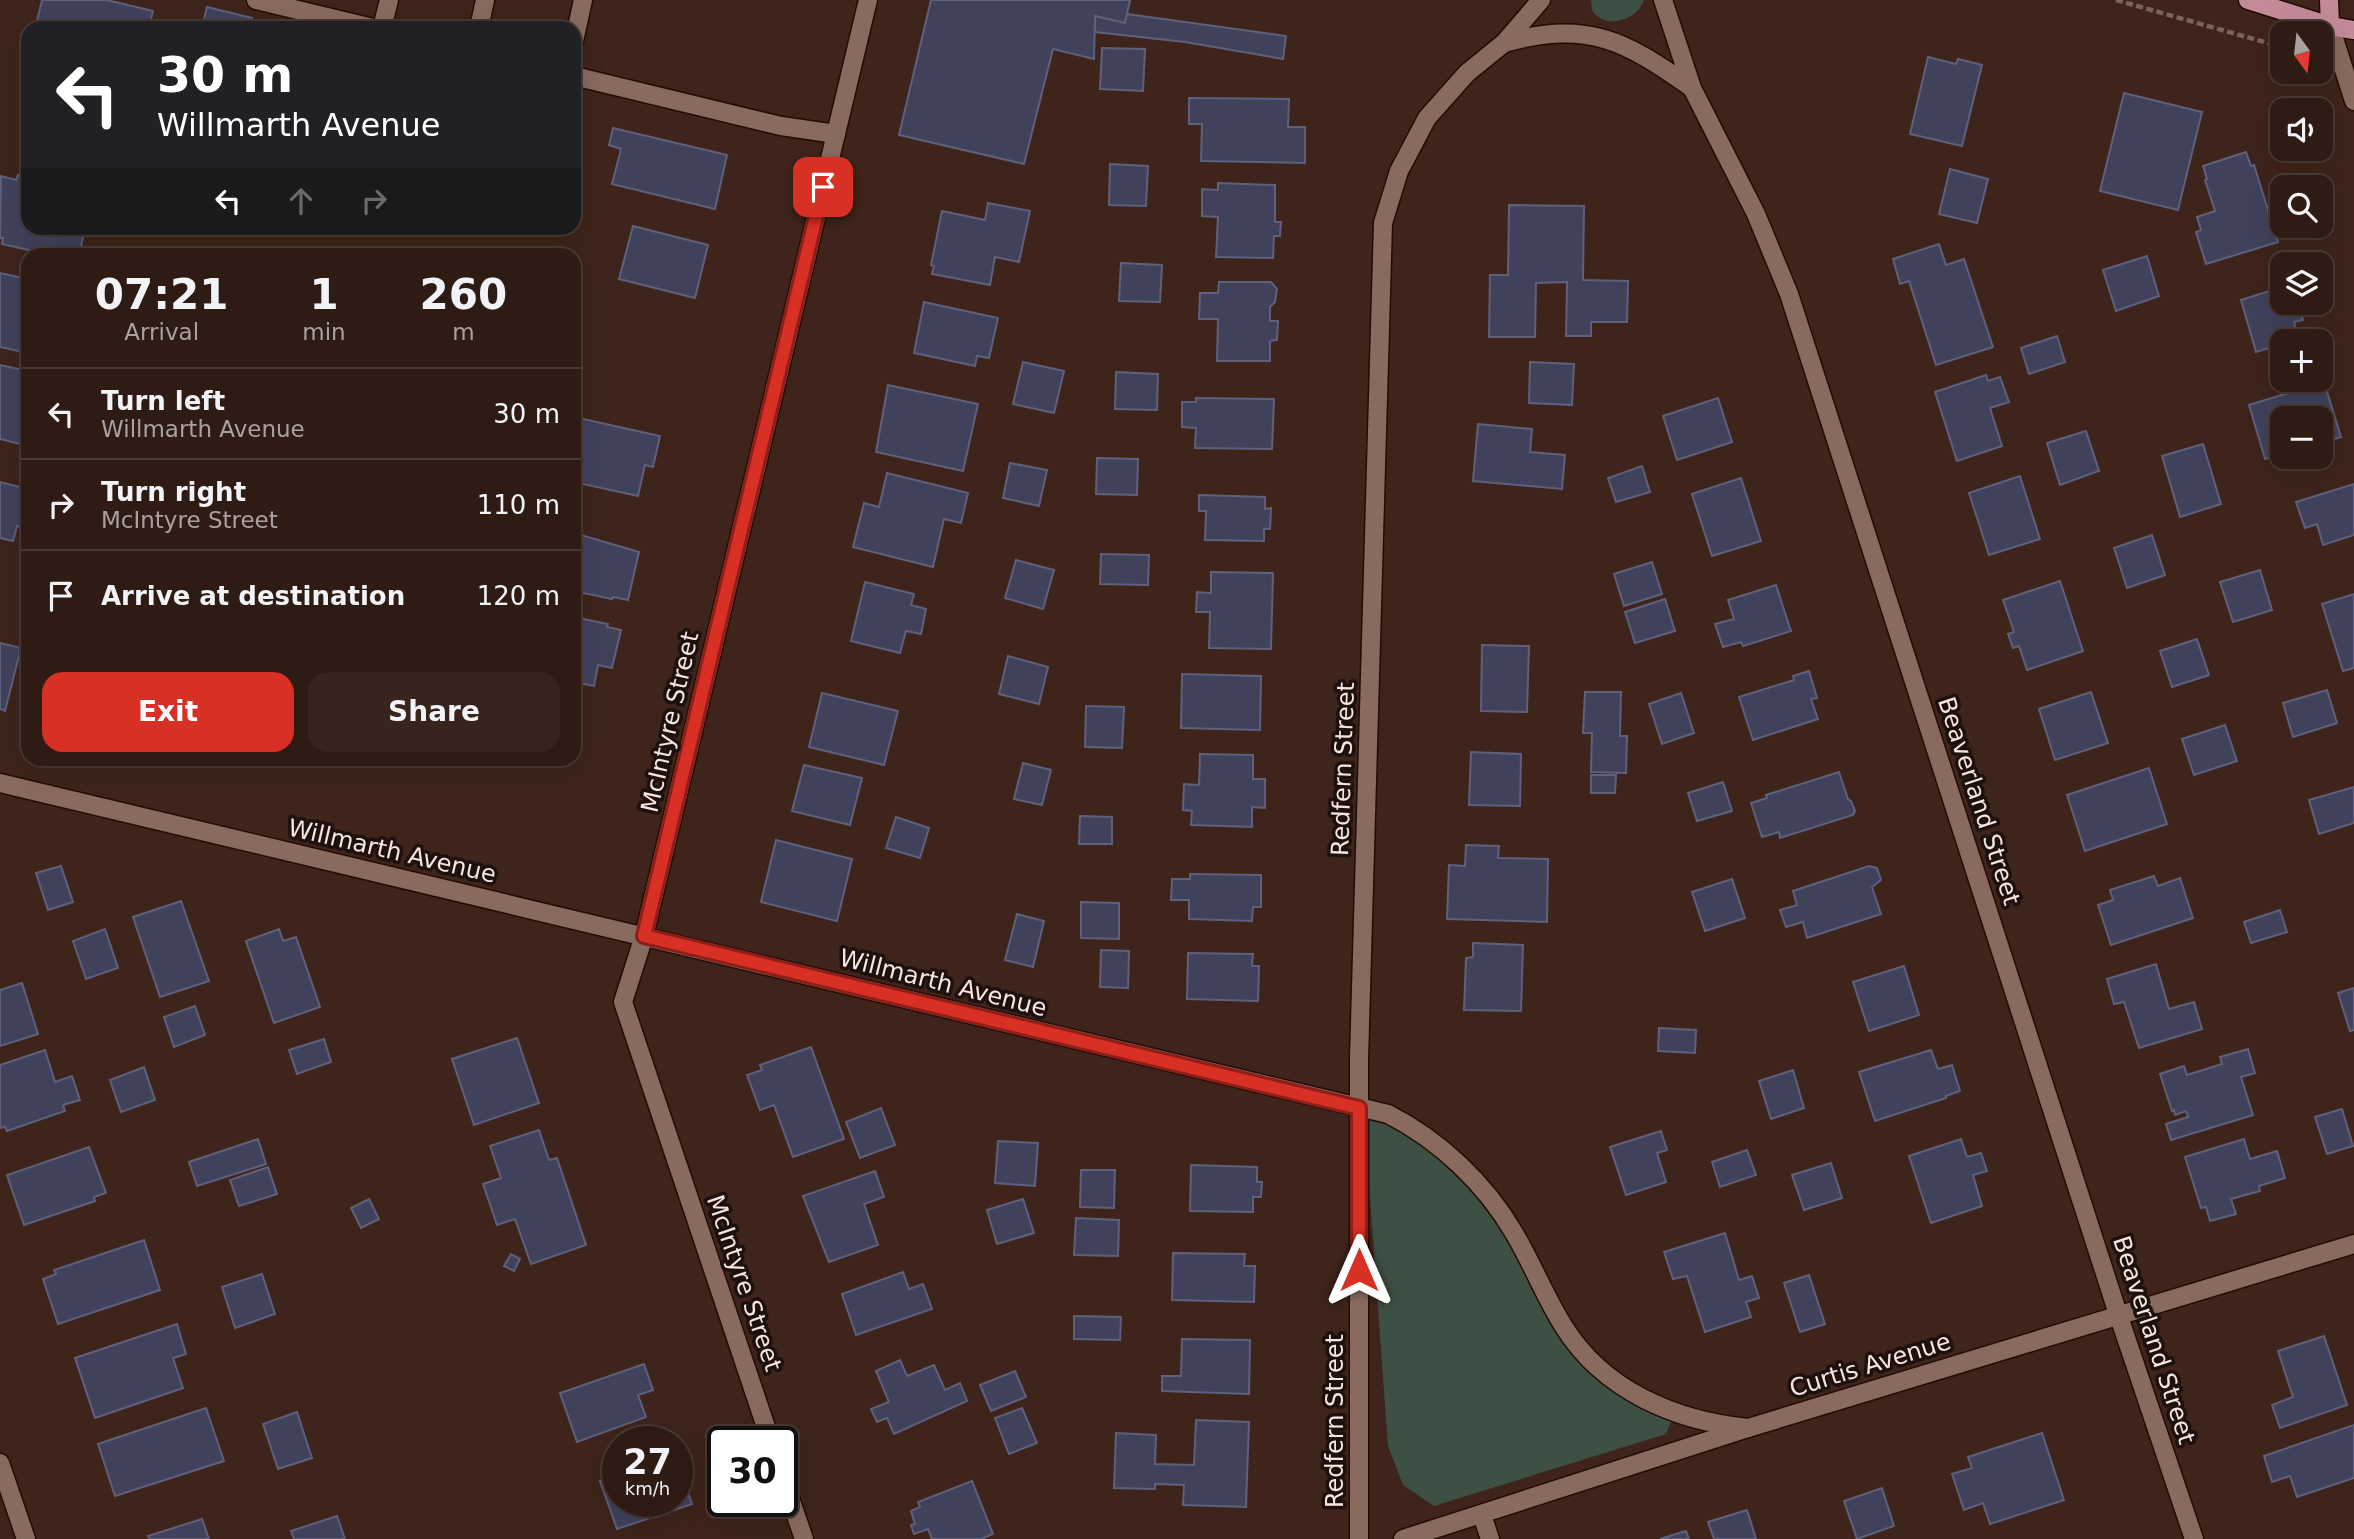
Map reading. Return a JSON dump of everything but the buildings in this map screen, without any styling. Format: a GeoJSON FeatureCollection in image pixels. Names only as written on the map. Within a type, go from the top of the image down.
{"type":"FeatureCollection","features":[{"type":"Feature","properties":{"kind":"main road"},"geometry":{"type":"LineString","coordinates":[[2248,0],[2314,21]]}},
{"type":"Feature","properties":{"kind":"main road"},"geometry":{"type":"LineString","coordinates":[[2329,0],[2330,21]]}},
{"type":"Feature","properties":{"kind":"main road"},"geometry":{"type":"LineString","coordinates":[[2333,26],[2354,30]]}},
{"type":"Feature","properties":{"kind":"street"},"geometry":{"type":"LineString","coordinates":[[256,0],[291,4],[349,21]]}},
{"type":"Feature","properties":{"kind":"street"},"geometry":{"type":"LineString","coordinates":[[384,21],[388,0]]}},
{"type":"Feature","properties":{"kind":"street"},"geometry":{"type":"LineString","coordinates":[[480,21],[485,0]]}},
{"type":"Feature","properties":{"kind":"street"},"geometry":{"type":"LineString","coordinates":[[578,21],[583,0]]}},
{"type":"Feature","properties":{"kind":"street","name":"McIntyre Street"},"geometry":{"type":"LineString","coordinates":[[766,1426],[624,1002],[644,936],[868,0]]}},
{"type":"Feature","properties":{"kind":"street"},"geometry":{"type":"LineString","coordinates":[[1504,43],[1541,0]]}},
{"type":"Feature","properties":{"kind":"street","name":"Beaverland Street"},"geometry":{"type":"LineString","coordinates":[[1662,0],[1692,88],[1756,214],[1790,294],[2118,1314],[2194,1539]]}},
{"type":"Feature","properties":{"kind":"street","name":"Beaverland Street"},"geometry":{"type":"LineString","coordinates":[[1504,43],[1545,34],[1586,34],[1638,51],[1692,88]]}},
{"type":"Feature","properties":{"kind":"street"},"geometry":{"type":"LineString","coordinates":[[2333,36],[2354,102]]}},
{"type":"Feature","properties":{"kind":"street","name":"Redfern Street"},"geometry":{"type":"LineString","coordinates":[[1359,1539],[1359,1108],[1383,223],[1399,171],[1427,118],[1467,73],[1504,43]]}},
{"type":"Feature","properties":{"kind":"street"},"geometry":{"type":"LineString","coordinates":[[581,78],[781,125],[836,134]]}},
{"type":"Feature","properties":{"kind":"street","name":"Willmarth Avenue"},"geometry":{"type":"LineString","coordinates":[[0,783],[1388,1114],[1408,1124],[1445,1152],[1474,1179],[1513,1231],[1564,1328],[1584,1353],[1608,1376],[1634,1394],[1673,1413],[1715,1425],[1748,1428]]}},
{"type":"Feature","properties":{"kind":"street","name":"Curtis Avenue"},"geometry":{"type":"LineString","coordinates":[[1403,1539],[1748,1428],[2354,1244]]}},
{"type":"Feature","properties":{"kind":"street"},"geometry":{"type":"LineString","coordinates":[[0,1463],[26,1539]]}},
{"type":"Feature","properties":{"kind":"street"},"geometry":{"type":"LineString","coordinates":[[1482,1515],[1490,1539]]}},
{"type":"Feature","properties":{"kind":"street"},"geometry":{"type":"LineString","coordinates":[[796,1517],[804,1539]]}},
{"type":"Feature","properties":{"kind":"path"},"geometry":{"type":"LineString","coordinates":[[2116,0],[2270,44]]}},
{"type":"Feature","properties":{"kind":"green space"},"geometry":{"type":"Polygon","coordinates":[[[1591,0],[1644,0],[1632,15],[1613,21],[1600,18],[1592,10],[1591,0]]]}},
{"type":"Feature","properties":{"kind":"green space"},"geometry":{"type":"Polygon","coordinates":[[[1364,1115],[1386,1121],[1441,1155],[1468,1182],[1508,1235],[1559,1331],[1673,1417],[1666,1434],[1434,1506],[1403,1485],[1388,1446],[1364,1115]]]}},
{"type":"Feature","properties":{"kind":"route"},"geometry":{"type":"LineString","coordinates":[[823,187],[644,936],[1359,1108],[1359,1270]]}}]}
